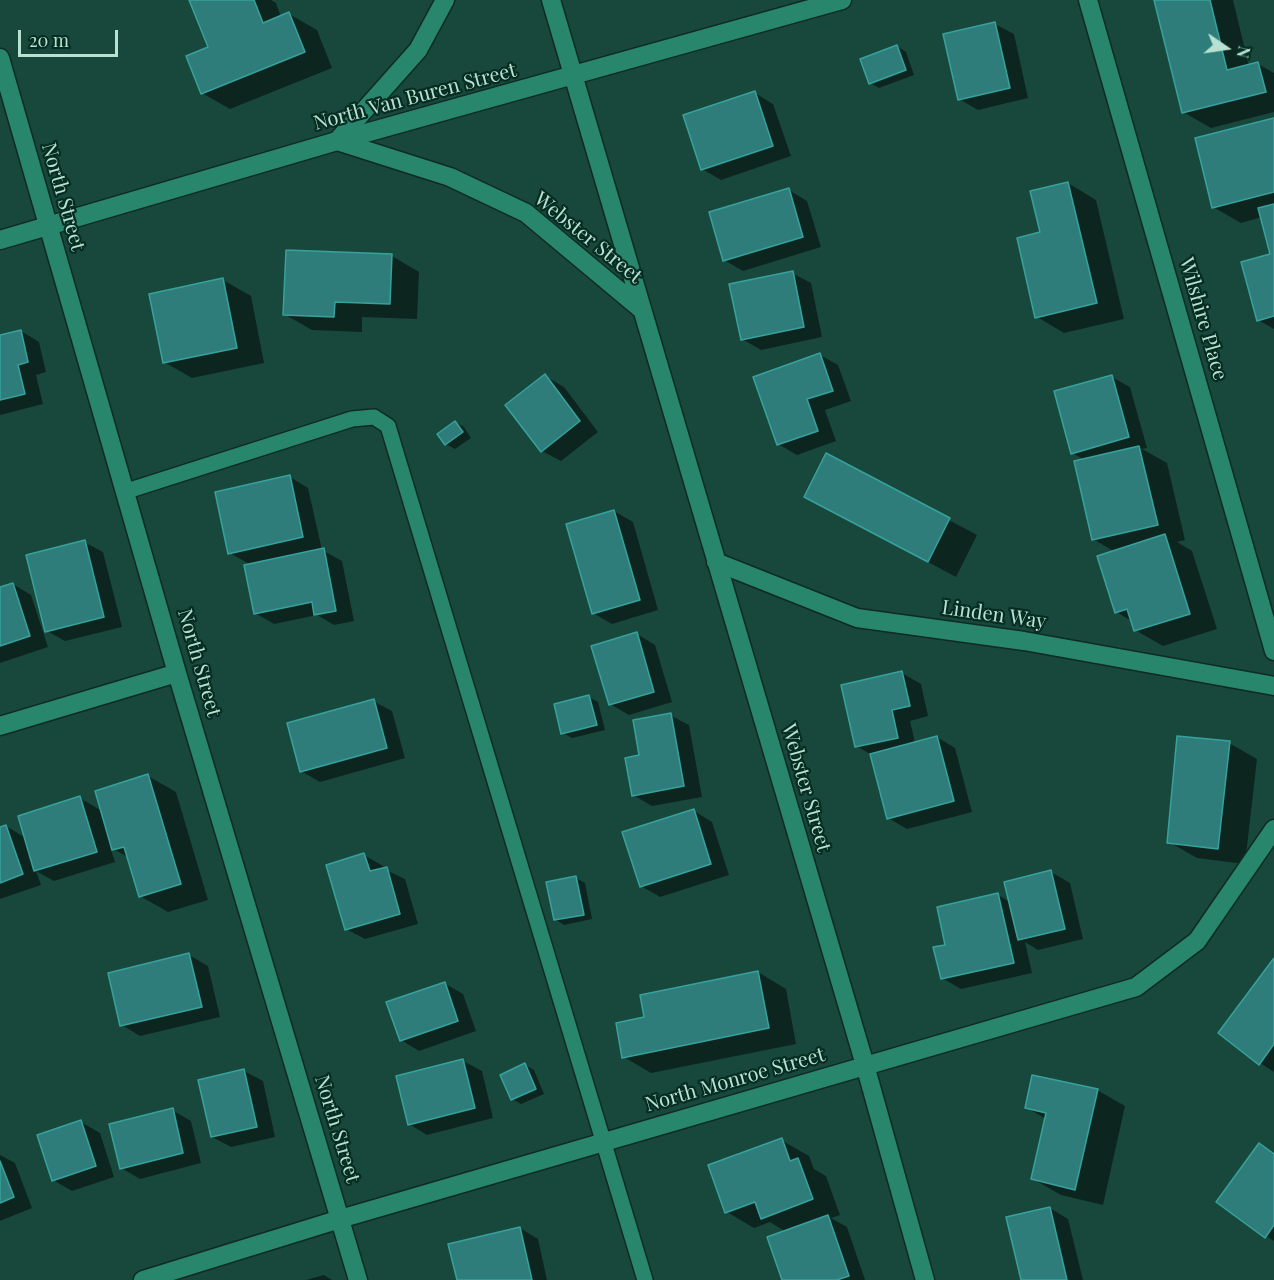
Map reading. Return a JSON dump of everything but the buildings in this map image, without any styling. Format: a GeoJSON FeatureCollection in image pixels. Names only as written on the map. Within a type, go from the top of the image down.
{"type":"FeatureCollection","features":[{"type":"Feature","properties":{"kind":"street"},"geometry":{"type":"LineString","coordinates":[[337,141],[418,50],[445,0]]}},
{"type":"Feature","properties":{"kind":"street","name":"Webster Street"},"geometry":{"type":"LineString","coordinates":[[551,0],[865,1065],[925,1280]]}},
{"type":"Feature","properties":{"kind":"street","name":"North Van Buren Street"},"geometry":{"type":"LineString","coordinates":[[0,240],[337,141],[574,77],[842,0]]}},
{"type":"Feature","properties":{"kind":"street","name":"Wilshire Place"},"geometry":{"type":"LineString","coordinates":[[1088,0],[1274,651]]}},
{"type":"Feature","properties":{"kind":"street","name":"North Street"},"geometry":{"type":"LineString","coordinates":[[0,58],[127,491],[177,673],[358,1280]]}},
{"type":"Feature","properties":{"kind":"street","name":"Webster Street"},"geometry":{"type":"LineString","coordinates":[[337,141],[450,177],[526,213],[641,309]]}},
{"type":"Feature","properties":{"kind":"street","name":"Linden Way"},"geometry":{"type":"LineString","coordinates":[[716,562],[856,618],[1024,641],[1274,686]]}},
{"type":"Feature","properties":{"kind":"street"},"geometry":{"type":"LineString","coordinates":[[0,726],[177,673]]}},
{"type":"Feature","properties":{"kind":"street","name":"North Monroe Street"},"geometry":{"type":"LineString","coordinates":[[143,1280],[340,1219],[1136,987],[1197,941],[1274,829]]}},
{"type":"Feature","properties":{"kind":"lane"},"geometry":{"type":"LineString","coordinates":[[127,491],[352,419],[374,417],[388,426],[645,1280]]}}]}
